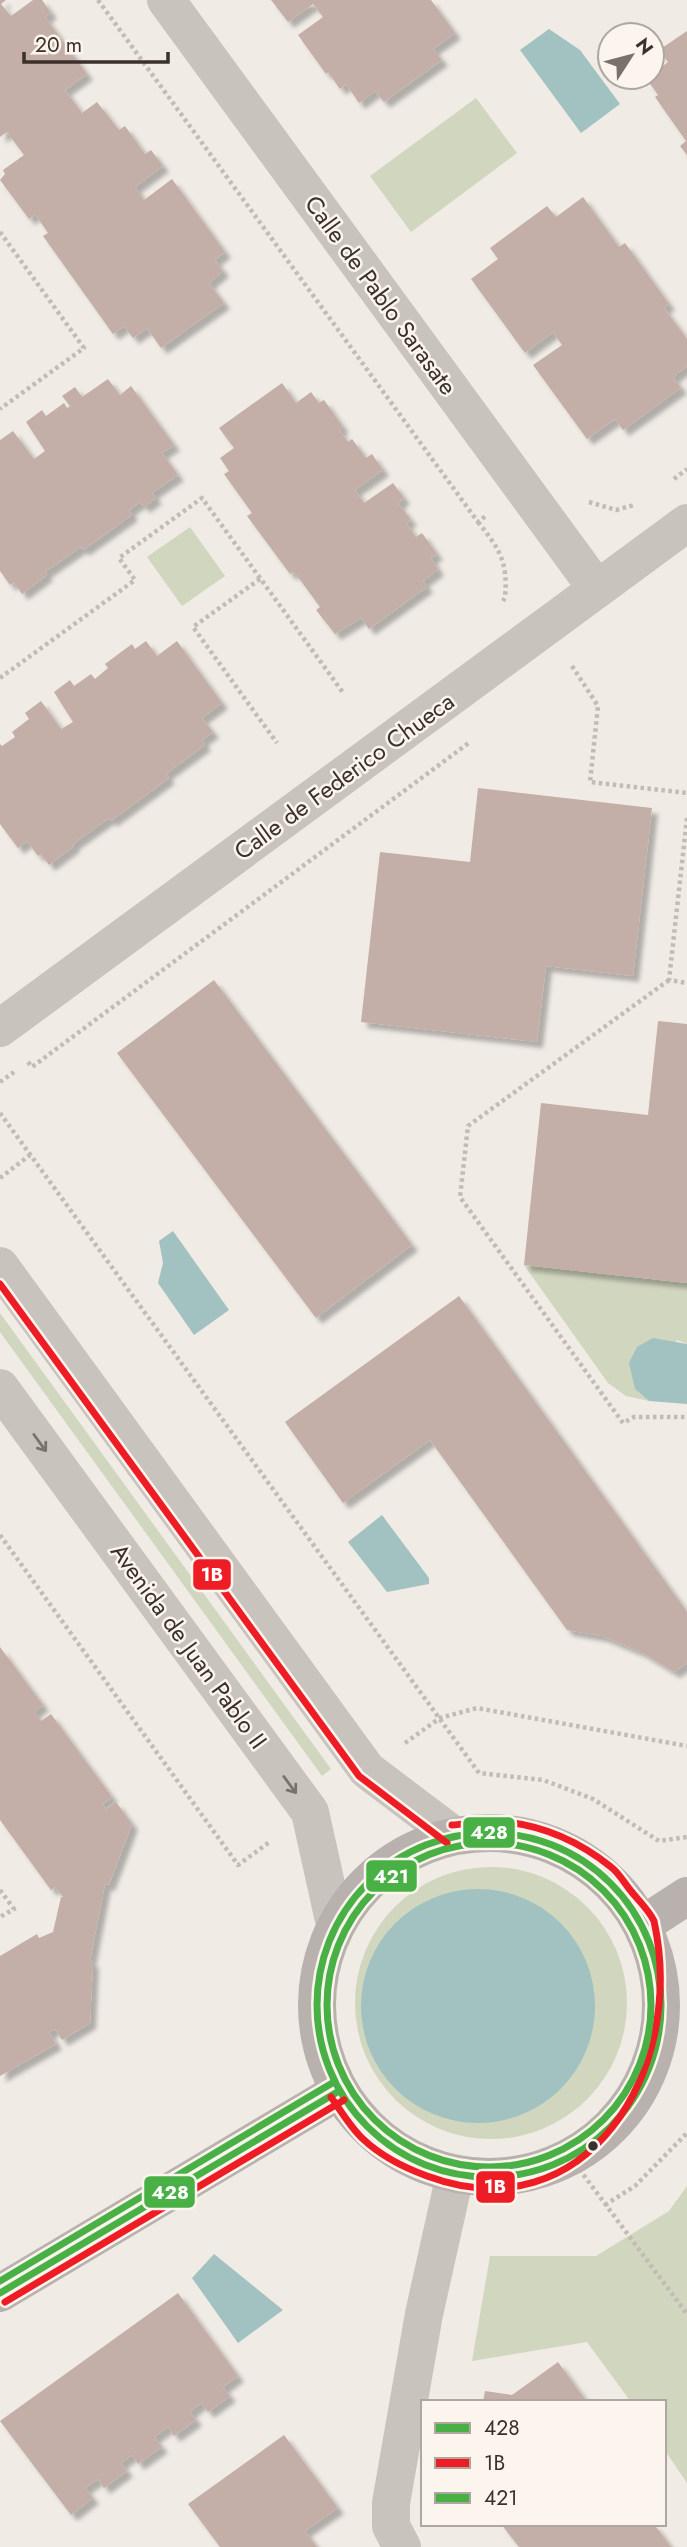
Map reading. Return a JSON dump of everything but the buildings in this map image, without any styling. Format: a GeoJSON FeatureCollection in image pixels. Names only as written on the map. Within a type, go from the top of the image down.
{"type":"FeatureCollection","features":[{"type":"Feature","properties":{"kind":"main road"},"geometry":{"type":"LineString","coordinates":[[503,1832],[552,1843],[605,1876],[644,1924],[661,1979],[660,2035],[645,2082],[614,2126],[571,2158],[534,2173],[493,2179],[455,2175],[409,2158],[370,2131],[339,2091],[320,2043],[315,2001],[321,1960],[335,1924],[358,1890],[397,1857],[453,1835],[503,1832]]}},
{"type":"Feature","properties":{"kind":"main road"},"geometry":{"type":"LineString","coordinates":[[644,1924],[687,1896]]}},
{"type":"Feature","properties":{"kind":"main road"},"geometry":{"type":"LineString","coordinates":[[0,2293],[339,2091]]}},
{"type":"Feature","properties":{"kind":"street","name":"Calle de Pablo Sarasate"},"geometry":{"type":"LineString","coordinates":[[166,0],[597,589]]}},
{"type":"Feature","properties":{"kind":"street","name":"Calle de Federico Chueca"},"geometry":{"type":"LineString","coordinates":[[0,1028],[687,523]]}},
{"type":"Feature","properties":{"kind":"street"},"geometry":{"type":"LineString","coordinates":[[0,1266],[367,1770],[453,1835]]}},
{"type":"Feature","properties":{"kind":"street","name":"Avenida de Juan Pablo II"},"geometry":{"type":"LineString","coordinates":[[0,1388],[310,1812],[335,1924]]}},
{"type":"Feature","properties":{"kind":"street"},"geometry":{"type":"LineString","coordinates":[[402,2547],[391,2526],[391,2503],[424,2314],[455,2175]]}},
{"type":"Feature","properties":{"kind":"path"},"geometry":{"type":"LineString","coordinates":[[0,232],[84,348],[0,409]]}},
{"type":"Feature","properties":{"kind":"path"},"geometry":{"type":"LineString","coordinates":[[669,483],[687,469]]}},
{"type":"Feature","properties":{"kind":"path"},"geometry":{"type":"LineString","coordinates":[[583,497],[590,503],[616,510],[641,503]]}},
{"type":"Feature","properties":{"kind":"path"},"geometry":{"type":"LineString","coordinates":[[0,678],[135,579],[119,558],[202,498],[344,694]]}},
{"type":"Feature","properties":{"kind":"path"},"geometry":{"type":"LineString","coordinates":[[260,579],[193,627],[277,743]]}},
{"type":"Feature","properties":{"kind":"path"},"geometry":{"type":"LineString","coordinates":[[562,674],[583,658]]}},
{"type":"Feature","properties":{"kind":"path"},"geometry":{"type":"LineString","coordinates":[[572,666],[598,706],[590,782],[687,793]]}},
{"type":"Feature","properties":{"kind":"path"},"geometry":{"type":"LineString","coordinates":[[27,1062],[32,1067],[478,736]]}},
{"type":"Feature","properties":{"kind":"path"},"geometry":{"type":"LineString","coordinates":[[669,980],[687,818]]}},
{"type":"Feature","properties":{"kind":"path"},"geometry":{"type":"LineString","coordinates":[[687,983],[669,980],[468,1126],[460,1197],[623,1423],[634,1417],[687,1417]]}},
{"type":"Feature","properties":{"kind":"path"},"geometry":{"type":"LineString","coordinates":[[0,1113],[479,1773],[543,1780],[593,1799],[659,1841],[687,1837]]}},
{"type":"Feature","properties":{"kind":"path"},"geometry":{"type":"LineString","coordinates":[[0,1178],[31,1155]]}},
{"type":"Feature","properties":{"kind":"path"},"geometry":{"type":"LineString","coordinates":[[440,1718],[477,1708],[687,1746]]}},
{"type":"Feature","properties":{"kind":"path"},"geometry":{"type":"LineString","coordinates":[[0,1889],[14,1909],[0,1917]]}},
{"type":"Feature","properties":{"kind":"path"},"geometry":{"type":"LineString","coordinates":[[605,2205],[635,2186],[687,2133]]}},
{"type":"Feature","properties":{"kind":"path"},"geometry":{"type":"LineString","coordinates":[[571,2158],[687,2314]]}},
{"type":"Feature","properties":{"kind":"green space"},"geometry":{"type":"Polygon","coordinates":[[[476,98],[517,153],[411,232],[370,176],[476,98]]]}},
{"type":"Feature","properties":{"kind":"green space"},"geometry":{"type":"Polygon","coordinates":[[[190,527],[225,576],[182,606],[147,557],[190,527]]]}},
{"type":"Feature","properties":{"kind":"green space"},"geometry":{"type":"Polygon","coordinates":[[[524,1265],[687,1283],[687,1344],[677,1340],[635,1389],[649,1401],[626,1396],[608,1383],[524,1265]]]}},
{"type":"Feature","properties":{"kind":"green space"},"geometry":{"type":"Polygon","coordinates":[[[0,1313],[331,1769],[322,1776],[0,1332],[0,1313]]]}},
{"type":"Feature","properties":{"kind":"green space"},"geometry":{"type":"Polygon","coordinates":[[[478,1867],[504,1867],[531,1872],[555,1883],[578,1898],[596,1916],[622,1963],[627,2003],[625,2030],[617,2055],[596,2090],[578,2108],[531,2134],[504,2139],[478,2139],[451,2134],[427,2123],[404,2108],[386,2090],[360,2043],[355,2016],[355,1990],[360,1963],[371,1939],[386,1916],[404,1898],[451,1872],[478,1867]]]}},
{"type":"Feature","properties":{"kind":"green space"},"geometry":{"type":"Polygon","coordinates":[[[687,2186],[687,2483],[666,2452],[666,2400],[630,2400],[587,2342],[472,2361],[490,2256],[596,2256],[669,2211],[687,2186]]]}},
{"type":"Feature","properties":{"kind":"water"},"geometry":{"type":"Polygon","coordinates":[[[549,29],[580,50],[596,72],[596,91],[610,91],[620,104],[581,133],[520,50],[549,29]]]}},
{"type":"Feature","properties":{"kind":"water"},"geometry":{"type":"Polygon","coordinates":[[[173,1231],[229,1310],[194,1335],[158,1283],[163,1263],[159,1241],[173,1231]]]}},
{"type":"Feature","properties":{"kind":"water"},"geometry":{"type":"Polygon","coordinates":[[[653,1338],[687,1344],[687,1404],[649,1401],[635,1389],[629,1363],[637,1347],[653,1338]]]}},
{"type":"Feature","properties":{"kind":"water"},"geometry":{"type":"Polygon","coordinates":[[[382,1515],[429,1578],[429,1584],[387,1592],[348,1542],[382,1515]]]}},
{"type":"Feature","properties":{"kind":"water"},"geometry":{"type":"Polygon","coordinates":[[[466,1889],[490,1889],[533,1902],[561,1923],[582,1951],[593,1983],[593,2029],[582,2061],[561,2089],[533,2110],[512,2118],[490,2123],[466,2123],[423,2110],[404,2097],[387,2080],[374,2061],[366,2040],[361,2018],[361,1994],[374,1951],[387,1932],[404,1915],[423,1902],[444,1894],[466,1889]]]}},
{"type":"Feature","properties":{"kind":"water"},"geometry":{"type":"Polygon","coordinates":[[[214,2254],[283,2310],[238,2343],[192,2278],[214,2254]]]}},
{"type":"Feature","properties":{"kind":"transit line","name":"1B"},"geometry":{"type":"LineString","coordinates":[[0,1284],[359,1776],[447,1843]]}},
{"type":"Feature","properties":{"kind":"transit line","name":"1B"},"geometry":{"type":"LineString","coordinates":[[331,2097],[359,2135],[385,2156],[427,2176],[484,2188],[534,2182],[577,2161],[612,2127],[639,2083],[655,2032],[660,1977],[654,1921],[649,1913],[614,1869],[587,1850],[561,1837],[534,1827],[505,1822],[452,1825]]}},
{"type":"Feature","properties":{"kind":"transit line","name":"428"},"geometry":{"type":"LineString","coordinates":[[472,1833],[506,1833],[539,1840],[570,1853],[611,1883],[632,1909],[648,1939],[658,1971],[661,2005],[658,2039],[648,2071],[632,2101],[611,2127],[570,2157],[539,2170],[506,2177],[472,2177],[439,2170],[408,2157],[380,2138],[356,2114],[337,2086],[324,2055],[317,2022],[317,1988],[324,1955],[337,1924],[356,1896],[380,1872],[408,1853],[439,1840],[472,1833]]}},
{"type":"Feature","properties":{"kind":"transit line","name":"421"},"geometry":{"type":"LineString","coordinates":[[489,1843],[521,1846],[551,1855],[579,1870],[614,1902],[639,1943],[648,1973],[651,2005],[648,2037],[639,2067],[624,2095],[592,2130],[551,2155],[521,2164],[489,2167],[457,2164],[427,2155],[399,2140],[364,2108],[339,2067],[330,2037],[327,2005],[330,1973],[339,1943],[354,1915],[386,1880],[427,1855],[457,1846],[489,1843]]}},
{"type":"Feature","properties":{"kind":"transit line","name":"421"},"geometry":{"type":"LineString","coordinates":[[0,2281],[334,2082]]}},
{"type":"Feature","properties":{"kind":"transit line","name":"428"},"geometry":{"type":"LineString","coordinates":[[0,2293],[339,2091]]}},
{"type":"Feature","properties":{"kind":"transit line","name":"1B"},"geometry":{"type":"LineString","coordinates":[[5,2302],[344,2100]]}}]}
